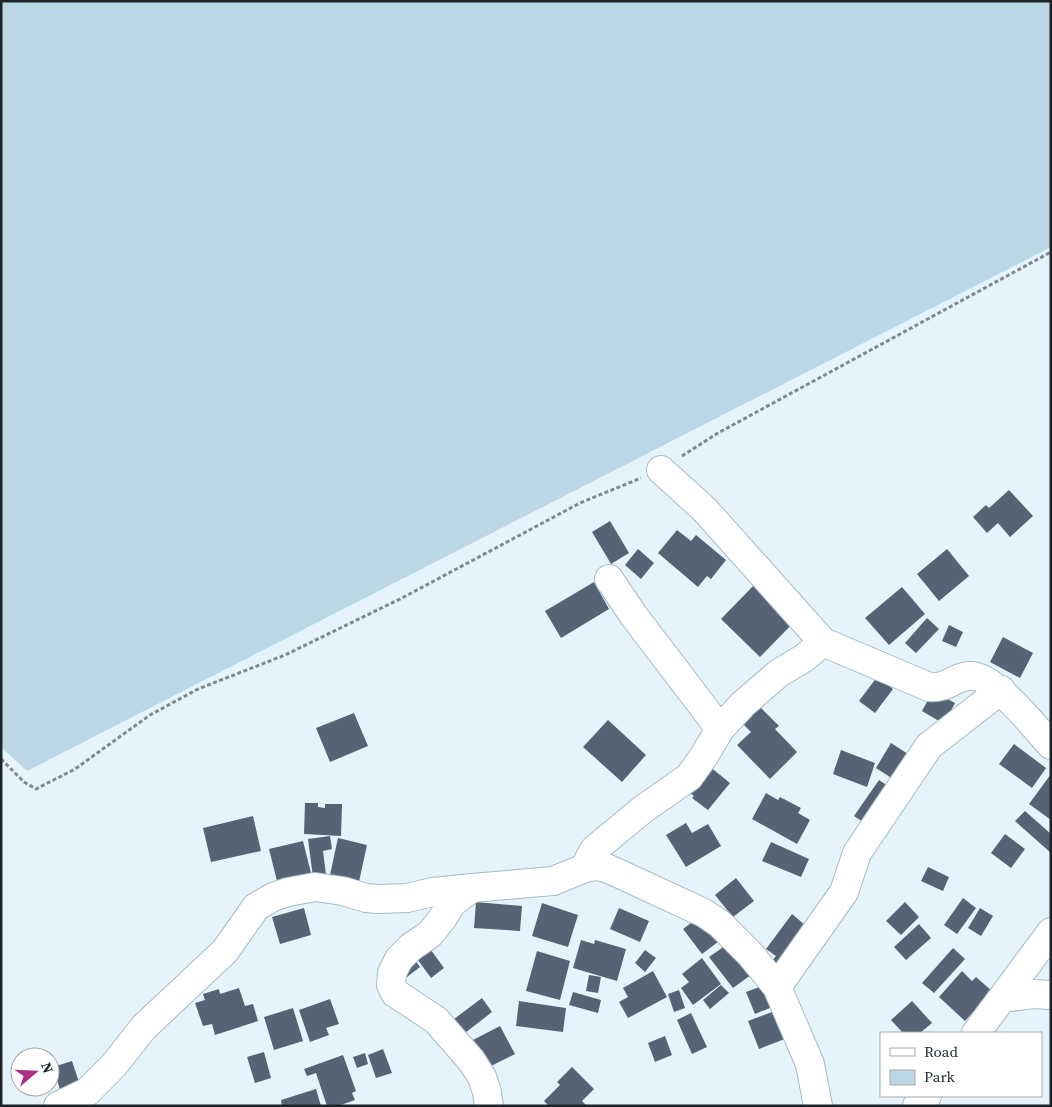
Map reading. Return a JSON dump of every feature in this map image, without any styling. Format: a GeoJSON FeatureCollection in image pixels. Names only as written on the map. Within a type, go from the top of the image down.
{"type":"FeatureCollection","features":[{"type":"Feature","properties":{"kind":"street"},"geometry":{"type":"LineString","coordinates":[[661,470],[704,509],[823,642],[929,687],[946,686],[970,675],[980,678],[1001,690],[1051,744]]}},
{"type":"Feature","properties":{"kind":"street"},"geometry":{"type":"LineString","coordinates":[[609,579],[634,616],[720,729]]}},
{"type":"Feature","properties":{"kind":"street"},"geometry":{"type":"LineString","coordinates":[[585,868],[596,849],[642,810],[689,777],[720,729],[761,687],[779,673],[804,658],[823,642]]}},
{"type":"Feature","properties":{"kind":"street"},"geometry":{"type":"LineString","coordinates":[[777,987],[844,892],[857,853],[929,746],[1001,690]]}},
{"type":"Feature","properties":{"kind":"street"},"geometry":{"type":"LineString","coordinates":[[58,1106],[87,1092],[114,1065],[144,1027],[225,951],[256,907],[264,902],[288,892],[315,887],[366,898],[407,898],[433,892],[553,880],[585,868],[596,866],[604,867],[704,913],[731,935],[777,987],[810,1064],[818,1106]]}},
{"type":"Feature","properties":{"kind":"street"},"geometry":{"type":"LineString","coordinates":[[472,888],[452,903],[430,934],[411,947],[399,959],[392,973],[390,984],[394,993],[436,1020],[470,1060],[482,1077],[489,1106]]}},
{"type":"Feature","properties":{"kind":"street"},"geometry":{"type":"LineString","coordinates":[[977,1032],[1051,932]]}},
{"type":"Feature","properties":{"kind":"street"},"geometry":{"type":"LineString","coordinates":[[1003,998],[1033,994],[1051,995]]}},
{"type":"Feature","properties":{"kind":"street"},"geometry":{"type":"LineString","coordinates":[[917,1106],[926,1097]]}},
{"type":"Feature","properties":{"kind":"path"},"geometry":{"type":"LineString","coordinates":[[1,759],[24,782],[36,789],[75,768],[150,715],[198,689],[285,655],[402,598],[580,503],[661,470],[718,433],[1051,252]]}},
{"type":"Feature","properties":{"kind":"green space"},"geometry":{"type":"Polygon","coordinates":[[[1,1],[1051,1],[1051,247],[27,771],[1,747],[1,1]]]}},
{"type":"Feature","properties":{"kind":"building"},"geometry":{"type":"Polygon","coordinates":[[[1009,490],[1033,516],[1010,537],[998,523],[987,533],[973,517],[986,505],[989,508],[1009,490]]]}},
{"type":"Feature","properties":{"kind":"building"},"geometry":{"type":"Polygon","coordinates":[[[610,521],[629,553],[611,564],[592,532],[610,521]]]}},
{"type":"Feature","properties":{"kind":"building"},"geometry":{"type":"Polygon","coordinates":[[[677,530],[691,541],[696,535],[726,560],[711,579],[707,576],[698,587],[658,553],[677,530]]]}},
{"type":"Feature","properties":{"kind":"building"},"geometry":{"type":"Polygon","coordinates":[[[638,549],[654,563],[641,579],[625,565],[638,549]]]}},
{"type":"Feature","properties":{"kind":"building"},"geometry":{"type":"Polygon","coordinates":[[[947,549],[969,576],[939,601],[917,574],[947,549]]]}},
{"type":"Feature","properties":{"kind":"building"},"geometry":{"type":"Polygon","coordinates":[[[594,582],[609,609],[561,638],[545,611],[594,582]]]}},
{"type":"Feature","properties":{"kind":"building"},"geometry":{"type":"Polygon","coordinates":[[[757,582],[796,620],[760,657],[721,619],[757,582]]]}},
{"type":"Feature","properties":{"kind":"building"},"geometry":{"type":"Polygon","coordinates":[[[902,587],[925,614],[889,645],[865,618],[902,587]]]}},
{"type":"Feature","properties":{"kind":"building"},"geometry":{"type":"Polygon","coordinates":[[[927,618],[939,629],[916,653],[905,643],[927,618]]]}},
{"type":"Feature","properties":{"kind":"building"},"geometry":{"type":"Polygon","coordinates":[[[949,625],[963,632],[956,647],[942,641],[949,625]]]}},
{"type":"Feature","properties":{"kind":"building"},"geometry":{"type":"Polygon","coordinates":[[[1003,637],[1033,653],[1020,678],[990,662],[1003,637]]]}},
{"type":"Feature","properties":{"kind":"building"},"geometry":{"type":"Polygon","coordinates":[[[877,677],[893,689],[875,713],[859,701],[877,677]]]}},
{"type":"Feature","properties":{"kind":"building"},"geometry":{"type":"Polygon","coordinates":[[[933,691],[955,703],[944,724],[922,711],[933,691]]]}},
{"type":"Feature","properties":{"kind":"building"},"geometry":{"type":"Polygon","coordinates":[[[760,707],[779,726],[775,729],[797,752],[770,779],[737,745],[751,732],[743,724],[760,707]]]}},
{"type":"Feature","properties":{"kind":"building"},"geometry":{"type":"Polygon","coordinates":[[[354,713],[368,746],[330,762],[316,728],[354,713]]]}},
{"type":"Feature","properties":{"kind":"building"},"geometry":{"type":"Polygon","coordinates":[[[608,720],[646,755],[622,782],[583,747],[608,720]]]}},
{"type":"Feature","properties":{"kind":"building"},"geometry":{"type":"Polygon","coordinates":[[[891,743],[908,754],[893,779],[876,768],[891,743]]]}},
{"type":"Feature","properties":{"kind":"building"},"geometry":{"type":"Polygon","coordinates":[[[1014,744],[1046,768],[1032,788],[999,764],[1014,744]]]}},
{"type":"Feature","properties":{"kind":"building"},"geometry":{"type":"Polygon","coordinates":[[[841,750],[875,763],[867,787],[833,774],[841,750]]]}},
{"type":"Feature","properties":{"kind":"building"},"geometry":{"type":"Polygon","coordinates":[[[704,762],[730,783],[708,810],[692,798],[694,796],[684,788],[704,762]]]}},
{"type":"Feature","properties":{"kind":"building"},"geometry":{"type":"Polygon","coordinates":[[[1051,774],[1051,820],[1029,804],[1051,774]]]}},
{"type":"Feature","properties":{"kind":"building"},"geometry":{"type":"Polygon","coordinates":[[[879,780],[897,792],[872,828],[854,816],[879,780]]]}},
{"type":"Feature","properties":{"kind":"building"},"geometry":{"type":"Polygon","coordinates":[[[766,793],[778,800],[780,797],[801,808],[798,813],[810,820],[797,844],[752,819],[766,793]]]}},
{"type":"Feature","properties":{"kind":"building"},"geometry":{"type":"Polygon","coordinates":[[[305,803],[318,803],[318,807],[325,808],[325,804],[342,804],[341,836],[304,834],[305,803]]]}},
{"type":"Feature","properties":{"kind":"building"},"geometry":{"type":"Polygon","coordinates":[[[1025,811],[1051,834],[1051,853],[1015,821],[1025,811]]]}},
{"type":"Feature","properties":{"kind":"building"},"geometry":{"type":"Polygon","coordinates":[[[253,816],[261,851],[211,862],[203,828],[253,816]]]}},
{"type":"Feature","properties":{"kind":"building"},"geometry":{"type":"Polygon","coordinates":[[[686,823],[692,833],[708,824],[721,846],[686,867],[666,835],[686,823]]]}},
{"type":"Feature","properties":{"kind":"building"},"geometry":{"type":"Polygon","coordinates":[[[1005,834],[1025,849],[1011,868],[991,853],[1005,834]]]}},
{"type":"Feature","properties":{"kind":"building"},"geometry":{"type":"Polygon","coordinates":[[[330,836],[332,849],[323,851],[327,883],[314,885],[308,839],[330,836]]]}},
{"type":"Feature","properties":{"kind":"building"},"geometry":{"type":"Polygon","coordinates":[[[338,838],[367,845],[357,891],[328,884],[338,838]]]}},
{"type":"Feature","properties":{"kind":"building"},"geometry":{"type":"Polygon","coordinates":[[[303,841],[312,877],[278,885],[269,849],[303,841]]]}},
{"type":"Feature","properties":{"kind":"building"},"geometry":{"type":"Polygon","coordinates":[[[771,842],[809,859],[801,877],[762,861],[771,842]]]}},
{"type":"Feature","properties":{"kind":"building"},"geometry":{"type":"Polygon","coordinates":[[[928,867],[949,877],[943,891],[921,881],[928,867]]]}},
{"type":"Feature","properties":{"kind":"building"},"geometry":{"type":"Polygon","coordinates":[[[736,878],[754,901],[733,917],[715,895],[736,878]]]}},
{"type":"Feature","properties":{"kind":"building"},"geometry":{"type":"Polygon","coordinates":[[[963,898],[976,908],[957,934],[944,925],[963,898]]]}},
{"type":"Feature","properties":{"kind":"building"},"geometry":{"type":"Polygon","coordinates":[[[476,902],[522,906],[520,931],[474,928],[476,902]]]}},
{"type":"Feature","properties":{"kind":"building"},"geometry":{"type":"Polygon","coordinates":[[[905,902],[919,917],[901,935],[886,921],[905,902]]]}},
{"type":"Feature","properties":{"kind":"building"},"geometry":{"type":"Polygon","coordinates":[[[542,903],[578,915],[568,947],[532,936],[542,903]]]}},
{"type":"Feature","properties":{"kind":"building"},"geometry":{"type":"Polygon","coordinates":[[[304,908],[311,935],[280,944],[272,917],[304,908]]]}},
{"type":"Feature","properties":{"kind":"building"},"geometry":{"type":"Polygon","coordinates":[[[619,908],[649,921],[640,942],[610,929],[619,908]]]}},
{"type":"Feature","properties":{"kind":"building"},"geometry":{"type":"Polygon","coordinates":[[[980,908],[993,916],[981,936],[968,928],[980,908]]]}},
{"type":"Feature","properties":{"kind":"building"},"geometry":{"type":"Polygon","coordinates":[[[792,914],[812,931],[784,972],[771,962],[776,956],[766,949],[792,914]]]}},
{"type":"Feature","properties":{"kind":"building"},"geometry":{"type":"Polygon","coordinates":[[[699,917],[718,942],[702,954],[683,929],[699,917]]]}},
{"type":"Feature","properties":{"kind":"building"},"geometry":{"type":"Polygon","coordinates":[[[919,924],[931,938],[906,960],[894,947],[919,924]]]}},
{"type":"Feature","properties":{"kind":"building"},"geometry":{"type":"Polygon","coordinates":[[[581,940],[594,944],[595,940],[626,949],[617,981],[573,968],[581,940]]]}},
{"type":"Feature","properties":{"kind":"building"},"geometry":{"type":"Polygon","coordinates":[[[732,941],[755,972],[733,988],[709,957],[732,941]]]}},
{"type":"Feature","properties":{"kind":"building"},"geometry":{"type":"Polygon","coordinates":[[[428,946],[444,968],[431,978],[415,956],[428,946]]]}},
{"type":"Feature","properties":{"kind":"building"},"geometry":{"type":"Polygon","coordinates":[[[953,948],[965,959],[934,993],[922,983],[953,948]]]}},
{"type":"Feature","properties":{"kind":"building"},"geometry":{"type":"Polygon","coordinates":[[[645,950],[656,958],[645,972],[635,963],[645,950]]]}},
{"type":"Feature","properties":{"kind":"building"},"geometry":{"type":"Polygon","coordinates":[[[537,951],[570,961],[560,1000],[526,991],[537,951]]]}},
{"type":"Feature","properties":{"kind":"building"},"geometry":{"type":"Polygon","coordinates":[[[702,958],[721,984],[693,1005],[681,988],[689,982],[682,974],[702,958]]]}},
{"type":"Feature","properties":{"kind":"building"},"geometry":{"type":"Polygon","coordinates":[[[414,959],[420,967],[407,977],[401,969],[414,959]]]}},
{"type":"Feature","properties":{"kind":"building"},"geometry":{"type":"Polygon","coordinates":[[[653,971],[667,997],[628,1018],[619,1002],[628,997],[623,988],[653,971]]]}},
{"type":"Feature","properties":{"kind":"building"},"geometry":{"type":"Polygon","coordinates":[[[962,971],[972,981],[976,977],[992,991],[965,1021],[939,997],[962,971]]]}},
{"type":"Feature","properties":{"kind":"building"},"geometry":{"type":"Polygon","coordinates":[[[589,975],[601,977],[598,993],[586,991],[589,975]]]}},
{"type":"Feature","properties":{"kind":"building"},"geometry":{"type":"Polygon","coordinates":[[[721,985],[729,993],[710,1009],[703,1000],[721,985]]]}},
{"type":"Feature","properties":{"kind":"building"},"geometry":{"type":"Polygon","coordinates":[[[762,986],[777,1005],[755,1014],[746,992],[762,986]]]}},
{"type":"Feature","properties":{"kind":"building"},"geometry":{"type":"Polygon","coordinates":[[[239,988],[245,1006],[253,1004],[258,1021],[215,1035],[212,1024],[203,1026],[195,1003],[205,1000],[203,994],[219,989],[220,994],[239,988]]]}},
{"type":"Feature","properties":{"kind":"building"},"geometry":{"type":"Polygon","coordinates":[[[679,990],[685,1008],[674,1012],[668,994],[679,990]]]}},
{"type":"Feature","properties":{"kind":"building"},"geometry":{"type":"Polygon","coordinates":[[[573,992],[601,1000],[598,1013],[569,1005],[573,992]]]}},
{"type":"Feature","properties":{"kind":"building"},"geometry":{"type":"Polygon","coordinates":[[[482,998],[492,1012],[465,1033],[454,1019],[482,998]]]}},
{"type":"Feature","properties":{"kind":"building"},"geometry":{"type":"Polygon","coordinates":[[[330,999],[339,1024],[326,1028],[329,1035],[310,1042],[299,1010],[330,999]]]}},
{"type":"Feature","properties":{"kind":"building"},"geometry":{"type":"Polygon","coordinates":[[[519,1001],[566,1008],[563,1032],[516,1026],[519,1001]]]}},
{"type":"Feature","properties":{"kind":"building"},"geometry":{"type":"Polygon","coordinates":[[[912,1001],[932,1023],[921,1032],[902,1032],[891,1020],[912,1001]]]}},
{"type":"Feature","properties":{"kind":"building"},"geometry":{"type":"Polygon","coordinates":[[[293,1008],[303,1041],[274,1050],[264,1017],[293,1008]]]}},
{"type":"Feature","properties":{"kind":"building"},"geometry":{"type":"Polygon","coordinates":[[[780,1009],[790,1037],[759,1049],[748,1021],[780,1009]]]}},
{"type":"Feature","properties":{"kind":"building"},"geometry":{"type":"Polygon","coordinates":[[[691,1013],[707,1047],[692,1054],[677,1020],[691,1013]]]}},
{"type":"Feature","properties":{"kind":"building"},"geometry":{"type":"Polygon","coordinates":[[[500,1026],[515,1054],[487,1068],[473,1040],[500,1026]]]}},
{"type":"Feature","properties":{"kind":"building"},"geometry":{"type":"Polygon","coordinates":[[[665,1036],[672,1055],[655,1062],[648,1043],[665,1036]]]}},
{"type":"Feature","properties":{"kind":"building"},"geometry":{"type":"Polygon","coordinates":[[[383,1049],[392,1073],[376,1078],[368,1055],[383,1049]]]}},
{"type":"Feature","properties":{"kind":"building"},"geometry":{"type":"Polygon","coordinates":[[[264,1052],[271,1078],[255,1083],[247,1057],[264,1052]]]}},
{"type":"Feature","properties":{"kind":"building"},"geometry":{"type":"Polygon","coordinates":[[[365,1053],[368,1064],[357,1068],[353,1057],[365,1053]]]}},
{"type":"Feature","properties":{"kind":"building"},"geometry":{"type":"Polygon","coordinates":[[[343,1055],[356,1091],[352,1093],[355,1100],[338,1106],[327,1106],[316,1073],[307,1076],[304,1069],[343,1055]]]}},
{"type":"Feature","properties":{"kind":"building"},"geometry":{"type":"Polygon","coordinates":[[[72,1061],[83,1094],[62,1096],[60,1090],[60,1065],[72,1061]]]}},
{"type":"Feature","properties":{"kind":"building"},"geometry":{"type":"Polygon","coordinates":[[[572,1067],[594,1089],[582,1101],[587,1106],[549,1106],[544,1101],[560,1085],[557,1082],[572,1067]]]}},
{"type":"Feature","properties":{"kind":"building"},"geometry":{"type":"Polygon","coordinates":[[[316,1089],[321,1106],[282,1106],[281,1100],[316,1089]]]}}]}
